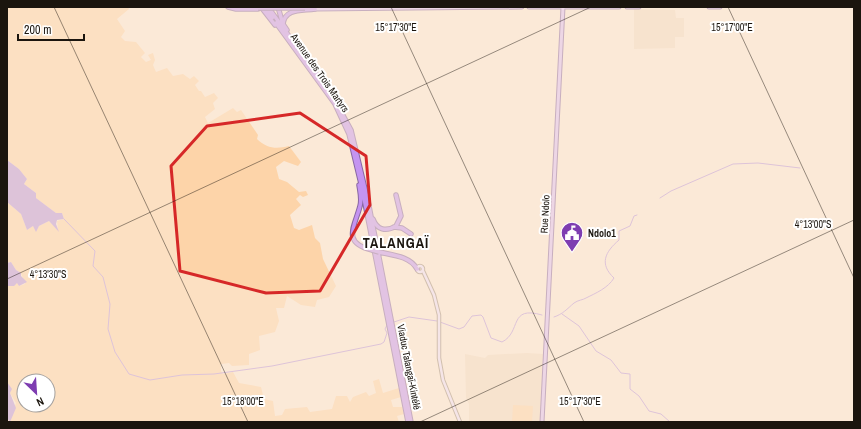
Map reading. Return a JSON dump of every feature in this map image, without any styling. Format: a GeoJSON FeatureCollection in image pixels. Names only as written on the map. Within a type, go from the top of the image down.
{"type":"FeatureCollection","features":[{"type":"Feature","properties":{"kind":"highway"},"geometry":{"type":"LineString","coordinates":[[228,7],[236,9],[259,8]]}},
{"type":"Feature","properties":{"kind":"highway"},"geometry":{"type":"LineString","coordinates":[[232,7],[315,8]]}},
{"type":"Feature","properties":{"kind":"highway","name":"Avenue des Trois Martyrs"},"geometry":{"type":"LineString","coordinates":[[265,7],[331,98],[342,117],[352,145],[358,170],[389,316]]}},
{"type":"Feature","properties":{"kind":"highway","name":"Avenue des Trois Martyrs"},"geometry":{"type":"LineString","coordinates":[[268,7],[333,97],[348,124],[356,146],[369,206],[389,316]]}},
{"type":"Feature","properties":{"kind":"highway"},"geometry":{"type":"LineString","coordinates":[[278,7],[283,24],[307,62]]}},
{"type":"Feature","properties":{"kind":"highway"},"geometry":{"type":"LineString","coordinates":[[259,8],[287,39]]}},
{"type":"Feature","properties":{"kind":"highway"},"geometry":{"type":"LineString","coordinates":[[283,24],[284,17],[290,12],[315,8]]}},
{"type":"Feature","properties":{"kind":"highway"},"geometry":{"type":"LineString","coordinates":[[358,170],[361,201],[353,223],[352,233],[358,244],[372,250],[405,258],[413,263],[417,269]]}},
{"type":"Feature","properties":{"kind":"highway"},"geometry":{"type":"LineString","coordinates":[[369,206],[377,227],[385,230],[394,227],[399,222],[401,216],[396,195]]}},
{"type":"Feature","properties":{"kind":"highway"},"geometry":{"type":"LineString","coordinates":[[394,227],[404,229],[412,234]]}},
{"type":"Feature","properties":{"kind":"highway","name":"Viaduc Talangaï-Kintélé"},"geometry":{"type":"LineString","coordinates":[[389,316],[410,422]]}},
{"type":"Feature","properties":{"kind":"main road"},"geometry":{"type":"LineString","coordinates":[[315,8],[522,7]]}},
{"type":"Feature","properties":{"kind":"main road"},"geometry":{"type":"LineString","coordinates":[[529,7],[620,7]]}},
{"type":"Feature","properties":{"kind":"main road","name":"Rue Ndolo"},"geometry":{"type":"LineString","coordinates":[[542,422],[563,7]]}},
{"type":"Feature","properties":{"kind":"main road"},"geometry":{"type":"LineString","coordinates":[[627,7],[639,7]]}},
{"type":"Feature","properties":{"kind":"main road"},"geometry":{"type":"LineString","coordinates":[[710,7],[720,7]]}},
{"type":"Feature","properties":{"kind":"street"},"geometry":{"type":"LineString","coordinates":[[417,269],[422,266],[436,299],[440,324],[440,366],[446,389],[460,422]]}},
{"type":"Feature","properties":{"kind":"street"},"geometry":{"type":"LineString","coordinates":[[417,269],[419,272],[423,271]]}},
{"type":"Feature","properties":{"kind":"highlighted area"},"geometry":{"type":"Polygon","coordinates":[[[300,113],[366,156],[370,205],[320,291],[266,293],[180,271],[171,166],[207,126],[300,113]]]}},
{"type":"Feature","properties":{"kind":"shaded area"},"geometry":{"type":"Polygon","coordinates":[[[7,7],[128,7],[129,9],[117,19],[125,31],[121,37],[125,41],[136,42],[145,53],[141,57],[146,62],[151,60],[148,55],[153,53],[155,60],[153,65],[156,72],[167,68],[173,76],[183,74],[190,79],[194,76],[199,81],[195,85],[205,97],[214,93],[218,98],[213,103],[215,109],[205,117],[208,123],[233,108],[237,112],[241,110],[258,135],[257,139],[265,145],[272,147],[280,148],[289,146],[301,162],[298,166],[284,161],[276,167],[279,179],[287,182],[299,192],[306,191],[308,195],[303,197],[300,195],[296,199],[301,205],[290,215],[294,228],[299,230],[312,225],[315,238],[320,243],[323,259],[336,286],[329,297],[317,300],[315,307],[301,305],[287,296],[284,308],[276,308],[279,321],[275,332],[259,336],[260,350],[249,354],[249,365],[232,366],[229,363],[221,364],[221,371],[223,374],[233,372],[239,383],[261,387],[264,399],[273,401],[275,416],[282,415],[285,409],[307,407],[310,412],[332,409],[336,396],[347,396],[350,402],[353,397],[366,392],[369,396],[376,393],[373,381],[379,379],[383,393],[399,388],[401,397],[391,400],[393,407],[402,407],[404,414],[397,416],[399,422],[7,422],[7,418],[9,421],[16,403],[10,393],[11,389],[7,382],[7,284],[17,282],[19,286],[25,284],[21,273],[16,270],[11,262],[7,263],[7,202],[21,214],[27,230],[33,226],[36,231],[39,226],[49,221],[58,230],[57,221],[64,219],[62,213],[56,213],[36,198],[36,193],[24,184],[27,179],[19,169],[7,160],[7,7]]]}},
{"type":"Feature","properties":{"kind":"shaded area"},"geometry":{"type":"Polygon","coordinates":[[[634,9],[675,10],[676,18],[684,18],[684,37],[675,37],[675,48],[634,49],[634,9]]]}},
{"type":"Feature","properties":{"kind":"shaded area"},"geometry":{"type":"Polygon","coordinates":[[[7,160],[19,169],[27,179],[24,184],[36,193],[36,198],[56,213],[62,213],[64,219],[57,220],[56,224],[59,232],[49,221],[39,226],[36,232],[33,226],[27,230],[21,214],[7,202],[7,160]]]}},
{"type":"Feature","properties":{"kind":"shaded area"},"geometry":{"type":"Polygon","coordinates":[[[11,262],[27,282],[19,286],[17,283],[14,286],[8,286],[7,263],[11,262]]]}},
{"type":"Feature","properties":{"kind":"shaded area"},"geometry":{"type":"Polygon","coordinates":[[[527,353],[543,354],[540,422],[469,422],[469,404],[466,398],[465,354],[485,358],[488,355],[527,353]]]}},
{"type":"Feature","properties":{"kind":"shaded area"},"geometry":{"type":"Polygon","coordinates":[[[7,382],[12,389],[10,393],[16,408],[10,422],[7,418],[7,382]]]}},
{"type":"Feature","properties":{"kind":"shaded area"},"geometry":{"type":"Polygon","coordinates":[[[513,405],[533,406],[532,422],[512,422],[513,405]]]}},
{"type":"Feature","properties":{"kind":"waterway"},"geometry":{"type":"LineString","coordinates":[[660,198],[671,191],[733,164],[758,163],[800,168]]}},
{"type":"Feature","properties":{"kind":"waterway"},"geometry":{"type":"LineString","coordinates":[[554,317],[562,313],[576,302],[602,290],[611,282],[614,278],[606,268],[605,263],[607,254],[619,240],[619,231],[630,226],[634,216],[637,215]]}},
{"type":"Feature","properties":{"kind":"waterway"},"geometry":{"type":"LineString","coordinates":[[64,219],[95,251],[93,266],[103,277],[110,304],[108,329],[115,352],[129,374],[150,380],[182,375],[214,374],[272,366],[381,344],[384,342],[387,333],[385,329],[387,325]]}},
{"type":"Feature","properties":{"kind":"waterway"},"geometry":{"type":"LineString","coordinates":[[440,322],[459,329],[464,327],[472,316],[481,315],[491,338],[502,342],[508,338],[517,321],[524,314],[531,313],[542,315]]}},
{"type":"Feature","properties":{"kind":"waterway"},"geometry":{"type":"LineString","coordinates":[[562,314],[579,326],[596,351],[611,360],[621,373],[630,374],[630,389],[639,396],[649,411],[661,414],[670,422]]}},
{"type":"Feature","properties":{"kind":"waterway"},"geometry":{"type":"LineString","coordinates":[[394,322],[409,317],[437,321]]}},
{"type":"Feature","properties":{"kind":"place","name":"Ndolo1"},"geometry":{"type":"Point","coordinates":[572,252]}},
{"type":"Feature","properties":{"kind":"district","name":"TALANGAÏ"},"geometry":{"type":"Point","coordinates":[396,243]}}]}
